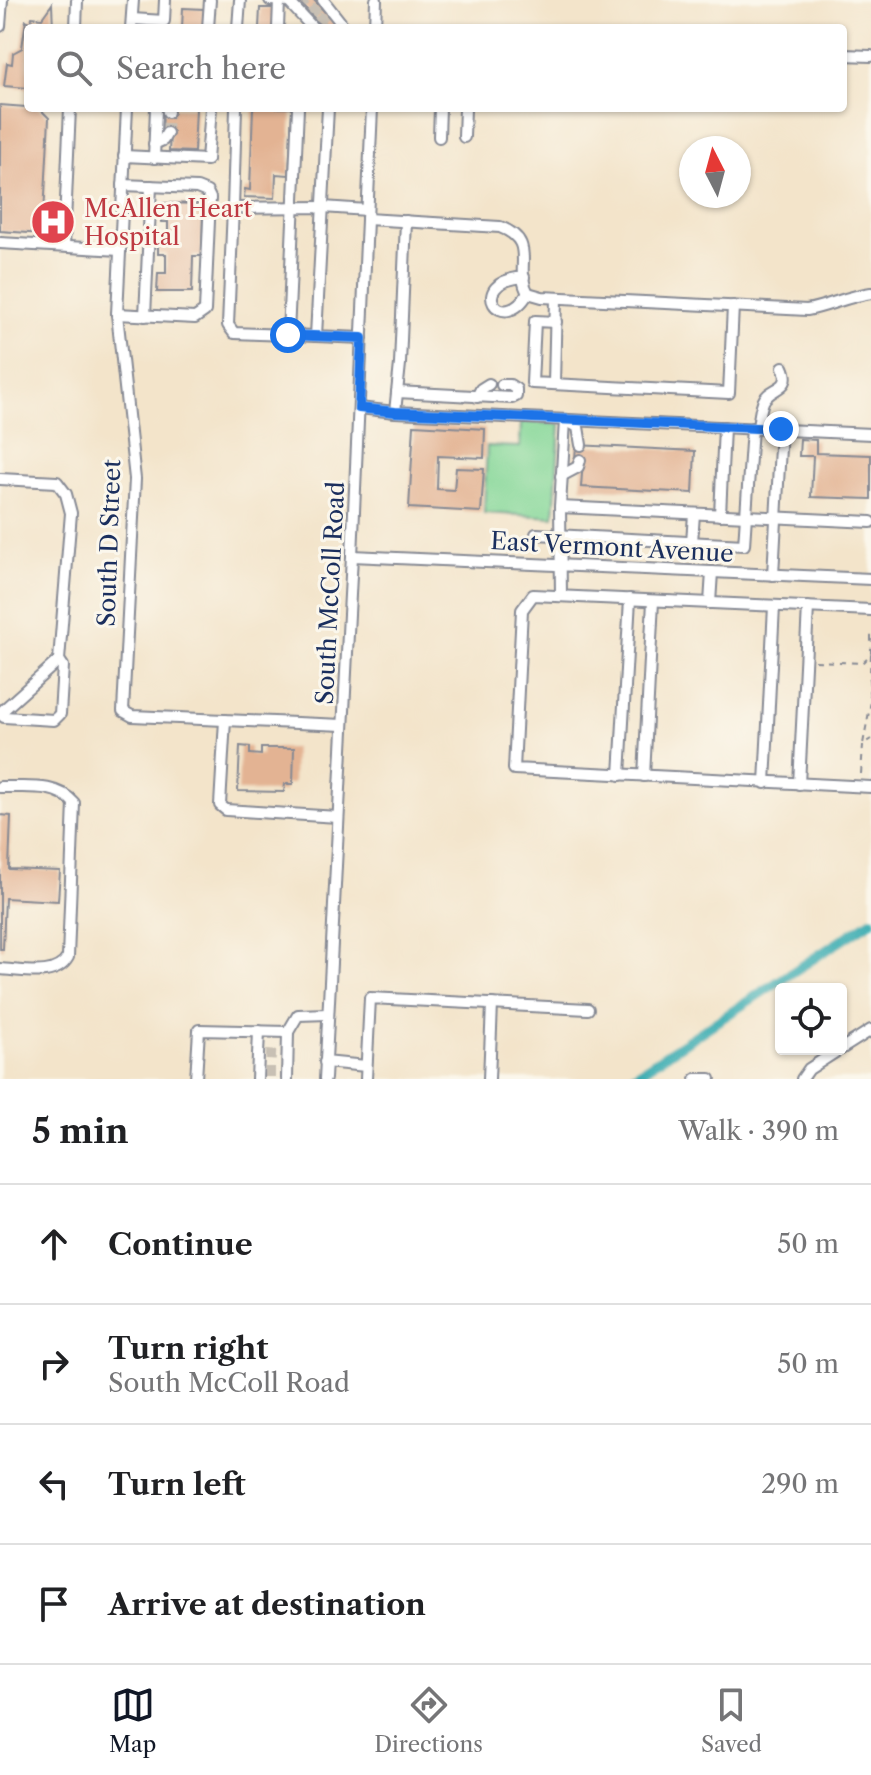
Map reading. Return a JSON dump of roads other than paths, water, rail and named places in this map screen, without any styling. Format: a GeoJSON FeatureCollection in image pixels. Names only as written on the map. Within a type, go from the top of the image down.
{"type":"FeatureCollection","features":[{"type":"Feature","properties":{"kind":"street"},"geometry":{"type":"LineString","coordinates":[[0,24],[2,0]]}},
{"type":"Feature","properties":{"kind":"street"},"geometry":{"type":"LineString","coordinates":[[76,24],[77,0]]}},
{"type":"Feature","properties":{"kind":"street"},"geometry":{"type":"LineString","coordinates":[[133,0],[132,24],[164,21],[165,0]]}},
{"type":"Feature","properties":{"kind":"street"},"geometry":{"type":"LineString","coordinates":[[208,24],[210,0]]}},
{"type":"Feature","properties":{"kind":"street"},"geometry":{"type":"LineString","coordinates":[[238,24],[240,0]]}},
{"type":"Feature","properties":{"kind":"street"},"geometry":{"type":"LineString","coordinates":[[270,0],[291,3],[340,24]]}},
{"type":"Feature","properties":{"kind":"street"},"geometry":{"type":"LineString","coordinates":[[375,24],[376,0]]}},
{"type":"Feature","properties":{"kind":"street"},"geometry":{"type":"LineString","coordinates":[[280,24],[291,3]]}},
{"type":"Feature","properties":{"kind":"street"},"geometry":{"type":"LineString","coordinates":[[847,55],[871,56]]}},
{"type":"Feature","properties":{"kind":"street"},"geometry":{"type":"LineString","coordinates":[[64,246],[70,112]]}},
{"type":"Feature","properties":{"kind":"street","name":"South D Street"},"geometry":{"type":"LineString","coordinates":[[127,112],[117,314],[135,479],[123,711],[132,716],[343,725]]}},
{"type":"Feature","properties":{"kind":"street"},"geometry":{"type":"LineString","coordinates":[[154,158],[156,112]]}},
{"type":"Feature","properties":{"kind":"street"},"geometry":{"type":"LineString","coordinates":[[124,156],[207,160],[211,112]]}},
{"type":"Feature","properties":{"kind":"street"},"geometry":{"type":"LineString","coordinates":[[236,112],[228,325],[234,333],[362,338]]}},
{"type":"Feature","properties":{"kind":"street"},"geometry":{"type":"LineString","coordinates":[[288,335],[298,112]]}},
{"type":"Feature","properties":{"kind":"street"},"geometry":{"type":"LineString","coordinates":[[316,336],[328,112]]}},
{"type":"Feature","properties":{"kind":"street","name":"South McColl Road"},"geometry":{"type":"LineString","coordinates":[[325,1079],[372,112]]}},
{"type":"Feature","properties":{"kind":"street"},"geometry":{"type":"LineString","coordinates":[[439,137],[440,112]]}},
{"type":"Feature","properties":{"kind":"street"},"geometry":{"type":"LineString","coordinates":[[464,137],[465,112]]}},
{"type":"Feature","properties":{"kind":"street"},"geometry":{"type":"LineString","coordinates":[[154,144],[163,140],[167,133]]}},
{"type":"Feature","properties":{"kind":"street"},"geometry":{"type":"LineString","coordinates":[[117,314],[195,318],[205,311],[210,198],[207,192],[197,188],[123,185]]}},
{"type":"Feature","properties":{"kind":"street"},"geometry":{"type":"LineString","coordinates":[[145,316],[151,186]]}},
{"type":"Feature","properties":{"kind":"street"},"geometry":{"type":"LineString","coordinates":[[233,208],[323,207],[406,221],[500,227],[512,232],[522,244],[528,293],[519,308],[511,311],[495,306],[492,299],[495,286],[501,281],[524,277]]}},
{"type":"Feature","properties":{"kind":"street"},"geometry":{"type":"LineString","coordinates":[[395,412],[406,221]]}},
{"type":"Feature","properties":{"kind":"street"},"geometry":{"type":"LineString","coordinates":[[0,243],[120,250]]}},
{"type":"Feature","properties":{"kind":"street"},"geometry":{"type":"LineString","coordinates":[[528,293],[556,298],[807,310],[827,306],[848,296],[871,293]]}},
{"type":"Feature","properties":{"kind":"street"},"geometry":{"type":"LineString","coordinates":[[554,384],[556,298]]}},
{"type":"Feature","properties":{"kind":"street"},"geometry":{"type":"LineString","coordinates":[[556,322],[535,321],[532,383],[729,393],[733,306]]}},
{"type":"Feature","properties":{"kind":"street"},"geometry":{"type":"LineString","coordinates":[[536,534],[744,545],[755,428],[763,401],[767,395],[782,387],[785,381],[783,367]]}},
{"type":"Feature","properties":{"kind":"street"},"geometry":{"type":"LineString","coordinates":[[477,397],[481,389],[489,384]]}},
{"type":"Feature","properties":{"kind":"street"},"geometry":{"type":"LineString","coordinates":[[397,392],[516,396],[516,389],[502,385]]}},
{"type":"Feature","properties":{"kind":"street"},"geometry":{"type":"LineString","coordinates":[[359,408],[871,434]]}},
{"type":"Feature","properties":{"kind":"street"},"geometry":{"type":"LineString","coordinates":[[565,420],[578,427],[581,445]]}},
{"type":"Feature","properties":{"kind":"street"},"geometry":{"type":"LineString","coordinates":[[561,595],[560,507],[565,420]]}},
{"type":"Feature","properties":{"kind":"street"},"geometry":{"type":"LineString","coordinates":[[720,515],[724,427]]}},
{"type":"Feature","properties":{"kind":"street"},"geometry":{"type":"LineString","coordinates":[[773,575],[781,429]]}},
{"type":"Feature","properties":{"kind":"street"},"geometry":{"type":"LineString","coordinates":[[561,476],[578,467],[580,460]]}},
{"type":"Feature","properties":{"kind":"street"},"geometry":{"type":"LineString","coordinates":[[0,479],[57,482],[66,494],[71,513],[59,660],[63,666],[60,714],[54,720],[4,717],[0,713],[59,660]]}},
{"type":"Feature","properties":{"kind":"street"},"geometry":{"type":"LineString","coordinates":[[560,507],[871,522]]}},
{"type":"Feature","properties":{"kind":"street"},"geometry":{"type":"LineString","coordinates":[[692,542],[694,514]]}},
{"type":"Feature","properties":{"kind":"street","name":"East Vermont Avenue"},"geometry":{"type":"LineString","coordinates":[[352,556],[871,579]]}},
{"type":"Feature","properties":{"kind":"street"},"geometry":{"type":"LineString","coordinates":[[710,603],[712,572]]}},
{"type":"Feature","properties":{"kind":"street"},"geometry":{"type":"LineString","coordinates":[[866,787],[514,769],[522,610],[533,595],[871,610]]}},
{"type":"Feature","properties":{"kind":"street"},"geometry":{"type":"LineString","coordinates":[[620,775],[630,599]]}},
{"type":"Feature","properties":{"kind":"street"},"geometry":{"type":"LineString","coordinates":[[644,776],[653,601]]}},
{"type":"Feature","properties":{"kind":"street"},"geometry":{"type":"LineString","coordinates":[[765,783],[774,606]]}},
{"type":"Feature","properties":{"kind":"street"},"geometry":{"type":"LineString","coordinates":[[799,784],[808,607]]}},
{"type":"Feature","properties":{"kind":"street"},"geometry":{"type":"LineString","coordinates":[[225,720],[220,805],[226,810],[338,817]]}},
{"type":"Feature","properties":{"kind":"street"},"geometry":{"type":"LineString","coordinates":[[0,787],[56,789],[74,803],[68,957],[62,967],[52,971],[0,969]]}},
{"type":"Feature","properties":{"kind":"street"},"geometry":{"type":"LineString","coordinates":[[366,1079],[370,998],[588,1009]]}},
{"type":"Feature","properties":{"kind":"street"},"geometry":{"type":"LineString","coordinates":[[489,1079],[492,1004]]}},
{"type":"Feature","properties":{"kind":"street"},"geometry":{"type":"LineString","coordinates":[[285,1075],[288,1032],[298,1015],[328,1014]]}},
{"type":"Feature","properties":{"kind":"street"},"geometry":{"type":"LineString","coordinates":[[196,1079],[199,1030],[288,1032]]}},
{"type":"Feature","properties":{"kind":"street"},"geometry":{"type":"LineString","coordinates":[[847,1045],[871,1030]]}},
{"type":"Feature","properties":{"kind":"street"},"geometry":{"type":"LineString","coordinates":[[259,1031],[262,1055],[260,1074]]}},
{"type":"Feature","properties":{"kind":"street"},"geometry":{"type":"LineString","coordinates":[[802,1079],[809,1069],[831,1055]]}},
{"type":"Feature","properties":{"kind":"street"},"geometry":{"type":"LineString","coordinates":[[325,1062],[366,1066]]}},
{"type":"Feature","properties":{"kind":"street"},"geometry":{"type":"LineString","coordinates":[[696,1079],[710,1079]]}},
{"type":"Feature","properties":{"kind":"waterway"},"geometry":{"type":"LineString","coordinates":[[629,1079],[871,921]]}},
{"type":"Feature","properties":{"kind":"tunnel"},"geometry":{"type":"LineString","coordinates":[[302,4],[306,0]]}},
{"type":"Feature","properties":{"kind":"tunnel"},"geometry":{"type":"LineString","coordinates":[[311,14],[319,5]]}},
{"type":"Feature","properties":{"kind":"tunnel"},"geometry":{"type":"LineString","coordinates":[[318,22],[326,13]]}},
{"type":"Feature","properties":{"kind":"tunnel"},"geometry":{"type":"LineString","coordinates":[[167,133],[168,112]]}},
{"type":"Feature","properties":{"kind":"tunnel"},"geometry":{"type":"LineString","coordinates":[[266,1055],[282,1056]]}},
{"type":"Feature","properties":{"kind":"tunnel"},"geometry":{"type":"LineString","coordinates":[[265,1072],[281,1072]]}},
{"type":"Feature","properties":{"kind":"place","name":"McAllen Heart Hospital"},"geometry":{"type":"Point","coordinates":[53,222]}}]}
